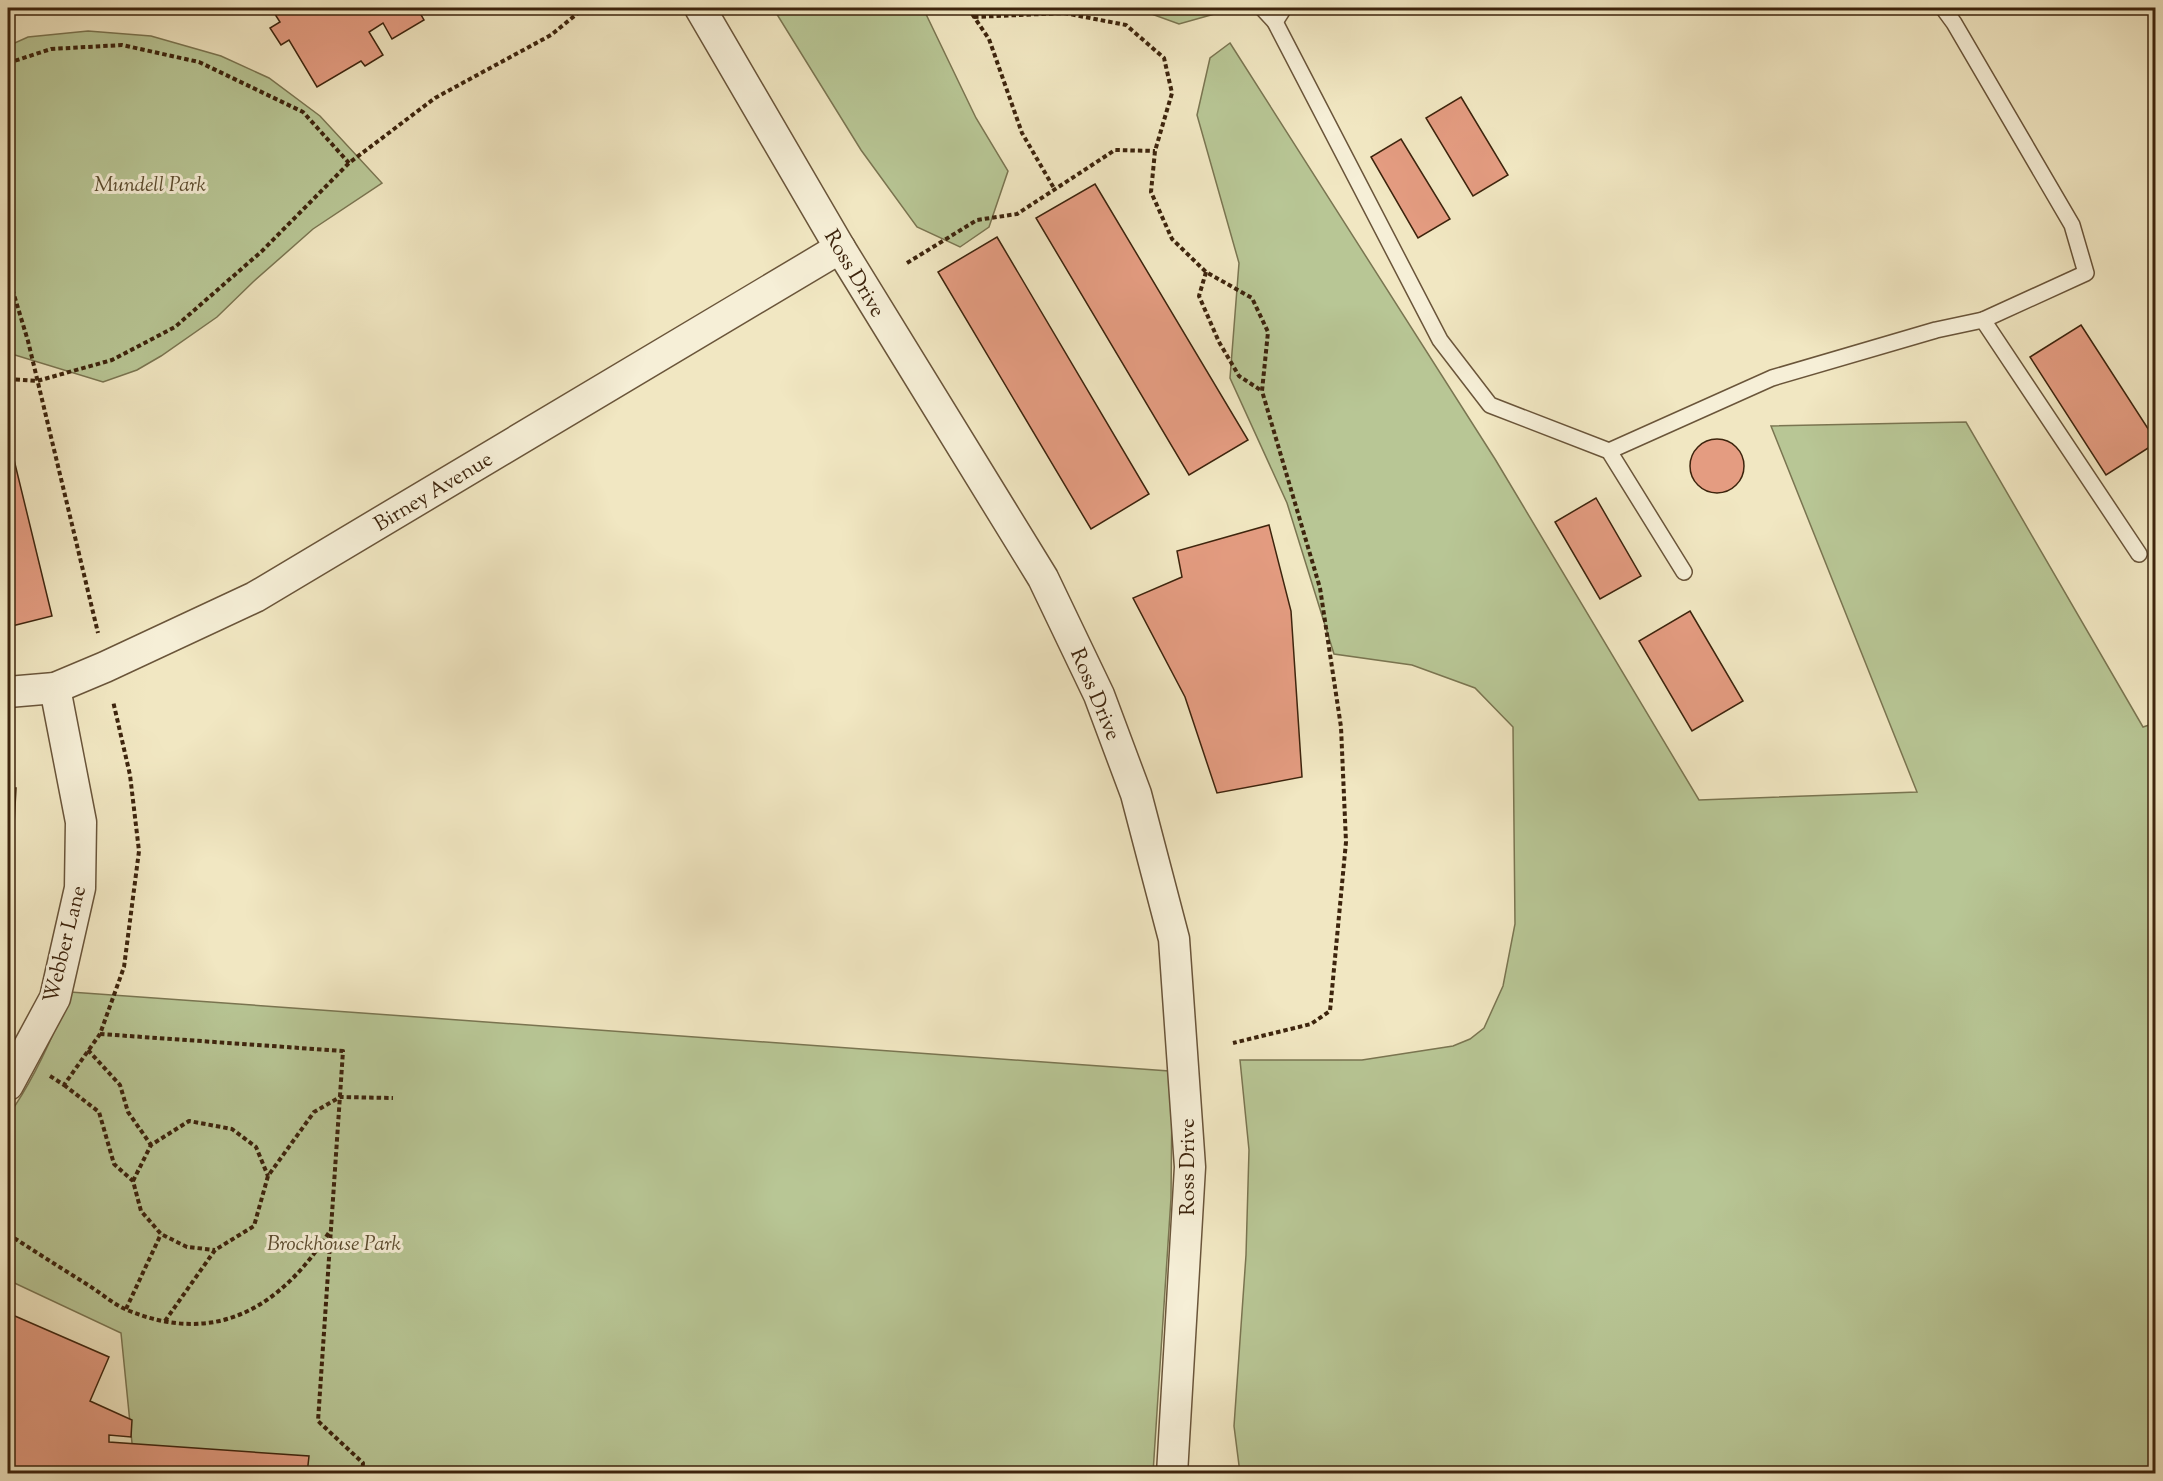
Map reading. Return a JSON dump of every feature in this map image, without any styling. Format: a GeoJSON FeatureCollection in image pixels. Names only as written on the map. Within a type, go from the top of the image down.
{"type":"FeatureCollection","features":[{"type":"Feature","properties":{"kind":"street","name":"Ross Drive"},"geometry":{"type":"LineString","coordinates":[[700,8],[840,248],[1043,578],[1099,695],[1136,794],[1174,939],[1190,1167],[1172,1473]]}},
{"type":"Feature","properties":{"kind":"street","name":"Birney Avenue"},"geometry":{"type":"LineString","coordinates":[[8,692],[55,688],[255,597],[840,248]]}},
{"type":"Feature","properties":{"kind":"street","name":"Webber Lane"},"geometry":{"type":"LineString","coordinates":[[8,1085],[55,998],[80,888],[81,822],[55,688]]}},
{"type":"Feature","properties":{"kind":"lane"},"geometry":{"type":"LineString","coordinates":[[1262,8],[1275,22],[1440,340],[1490,405],[1609,451],[1684,572]]}},
{"type":"Feature","properties":{"kind":"lane"},"geometry":{"type":"LineString","coordinates":[[1275,22],[1284,8]]}},
{"type":"Feature","properties":{"kind":"lane"},"geometry":{"type":"LineString","coordinates":[[1609,451],[1772,378],[1936,330],[1983,320],[2086,273],[2072,225],[1960,33],[1943,8]]}},
{"type":"Feature","properties":{"kind":"lane"},"geometry":{"type":"LineString","coordinates":[[1983,320],[2139,554]]}},
{"type":"Feature","properties":{"kind":"path"},"geometry":{"type":"LineString","coordinates":[[8,379],[37,381],[112,360],[175,327],[262,251],[349,163],[435,98],[551,35],[584,8]]}},
{"type":"Feature","properties":{"kind":"path"},"geometry":{"type":"LineString","coordinates":[[968,8],[989,39],[1022,133],[1055,190]]}},
{"type":"Feature","properties":{"kind":"path"},"geometry":{"type":"LineString","coordinates":[[974,17],[1064,13],[1126,25],[1164,58],[1172,93],[1155,151],[1151,192],[1172,238],[1206,272],[1252,298],[1269,332],[1262,391],[1320,588],[1341,727],[1346,842],[1330,1011],[1311,1024],[1233,1043]]}},
{"type":"Feature","properties":{"kind":"path"},"geometry":{"type":"LineString","coordinates":[[8,63],[51,49],[122,45],[199,63],[303,112],[349,163]]}},
{"type":"Feature","properties":{"kind":"path"},"geometry":{"type":"LineString","coordinates":[[907,263],[977,220],[1017,214],[1115,150],[1155,151]]}},
{"type":"Feature","properties":{"kind":"path"},"geometry":{"type":"LineString","coordinates":[[1206,272],[1199,296],[1219,342],[1239,376],[1262,391]]}},
{"type":"Feature","properties":{"kind":"path"},"geometry":{"type":"LineString","coordinates":[[8,276],[28,341],[96,620],[105,667]]}},
{"type":"Feature","properties":{"kind":"path"},"geometry":{"type":"LineString","coordinates":[[100,1034],[343,1051],[318,1421],[363,1462],[363,1473]]}},
{"type":"Feature","properties":{"kind":"path"},"geometry":{"type":"LineString","coordinates":[[88,1050],[120,1085],[128,1113],[152,1145]]}},
{"type":"Feature","properties":{"kind":"path"},"geometry":{"type":"LineString","coordinates":[[64,1085],[99,1112],[114,1164],[133,1181],[141,1211],[161,1234],[187,1247],[215,1250]]}},
{"type":"Feature","properties":{"kind":"path"},"geometry":{"type":"LineString","coordinates":[[165,1321],[215,1250],[254,1226],[268,1176],[314,1112],[340,1097],[393,1098]]}},
{"type":"Feature","properties":{"kind":"path"},"geometry":{"type":"LineString","coordinates":[[133,1181],[152,1145],[189,1121],[232,1129],[256,1147],[268,1176]]}},
{"type":"Feature","properties":{"kind":"path"},"geometry":{"type":"LineString","coordinates":[[8,1234],[126,1309],[165,1321],[190,1324],[224,1321],[261,1306],[288,1284],[312,1259],[331,1229]]}},
{"type":"Feature","properties":{"kind":"path"},"geometry":{"type":"LineString","coordinates":[[126,1309],[161,1234]]}},
{"type":"Feature","properties":{"kind":"green space"},"geometry":{"type":"Polygon","coordinates":[[[773,8],[923,8],[976,118],[1008,171],[989,227],[960,247],[917,227],[861,150],[773,8]]]}},
{"type":"Feature","properties":{"kind":"green space"},"geometry":{"type":"Polygon","coordinates":[[[1135,8],[1215,8],[1218,13],[1179,24],[1135,8]]]}},
{"type":"Feature","properties":{"kind":"green space","name":"Mundell Park"},"geometry":{"type":"Polygon","coordinates":[[[88,31],[151,36],[221,56],[269,78],[320,116],[382,183],[313,229],[217,317],[137,370],[103,382],[15,355],[8,355],[8,46],[28,37],[88,31]]]}},
{"type":"Feature","properties":{"kind":"green space"},"geometry":{"type":"Polygon","coordinates":[[[1230,43],[1495,459],[1699,800],[1917,792],[1771,426],[1966,422],[2143,727],[2155,723],[2155,1473],[1240,1473],[1234,1426],[1246,1255],[1249,1150],[1240,1060],[1362,1060],[1453,1046],[1470,1039],[1484,1028],[1503,986],[1515,924],[1513,727],[1475,688],[1412,665],[1334,654],[1287,503],[1230,378],[1239,263],[1197,115],[1210,58],[1230,43]]]}},
{"type":"Feature","properties":{"kind":"green space","name":"Brockhouse Park"},"geometry":{"type":"Polygon","coordinates":[[[70,992],[1169,1071],[1172,1098],[1171,1198],[1153,1473],[135,1473],[121,1333],[8,1280],[8,1116],[43,1056],[70,992]]]}},
{"type":"Feature","properties":{"kind":"building"},"geometry":{"type":"Polygon","coordinates":[[[271,8],[430,8],[420,13],[424,20],[392,39],[383,23],[369,32],[383,55],[365,66],[361,61],[317,87],[289,40],[281,45],[270,28],[280,22],[271,8]]]}},
{"type":"Feature","properties":{"kind":"building"},"geometry":{"type":"Polygon","coordinates":[[[1461,97],[1508,175],[1473,196],[1426,118],[1461,97]]]}},
{"type":"Feature","properties":{"kind":"building"},"geometry":{"type":"Polygon","coordinates":[[[1401,139],[1450,219],[1418,238],[1371,157],[1401,139]]]}},
{"type":"Feature","properties":{"kind":"building"},"geometry":{"type":"Polygon","coordinates":[[[1095,184],[1248,440],[1189,475],[1036,218],[1095,184]]]}},
{"type":"Feature","properties":{"kind":"building"},"geometry":{"type":"Polygon","coordinates":[[[997,237],[1149,494],[1091,529],[938,272],[997,237]]]}},
{"type":"Feature","properties":{"kind":"building"},"geometry":{"type":"Polygon","coordinates":[[[2081,325],[2156,441],[2106,475],[2030,357],[2081,325]]]}},
{"type":"Feature","properties":{"kind":"building"},"geometry":{"type":"Polygon","coordinates":[[[8,435],[52,616],[8,627],[8,435]]]}},
{"type":"Feature","properties":{"kind":"building"},"geometry":{"type":"Polygon","coordinates":[[[1712,439],[1722,439],[1732,443],[1740,451],[1744,466],[1740,481],[1732,489],[1722,493],[1712,493],[1702,489],[1694,481],[1690,471],[1690,461],[1694,451],[1702,443],[1712,439]]]}},
{"type":"Feature","properties":{"kind":"building"},"geometry":{"type":"Polygon","coordinates":[[[1596,498],[1641,576],[1600,599],[1555,522],[1596,498]]]}},
{"type":"Feature","properties":{"kind":"building"},"geometry":{"type":"Polygon","coordinates":[[[1269,525],[1291,611],[1302,777],[1217,793],[1185,697],[1133,598],[1182,577],[1177,551],[1269,525]]]}},
{"type":"Feature","properties":{"kind":"building"},"geometry":{"type":"Polygon","coordinates":[[[1690,611],[1743,701],[1692,731],[1639,641],[1690,611]]]}},
{"type":"Feature","properties":{"kind":"building"},"geometry":{"type":"Polygon","coordinates":[[[8,766],[13,766],[11,788],[16,788],[8,938],[8,766]]]}},
{"type":"Feature","properties":{"kind":"building"},"geometry":{"type":"Polygon","coordinates":[[[8,1313],[109,1357],[90,1401],[132,1420],[131,1437],[109,1435],[109,1442],[309,1456],[307,1474],[8,1474],[8,1313]]]}}]}
